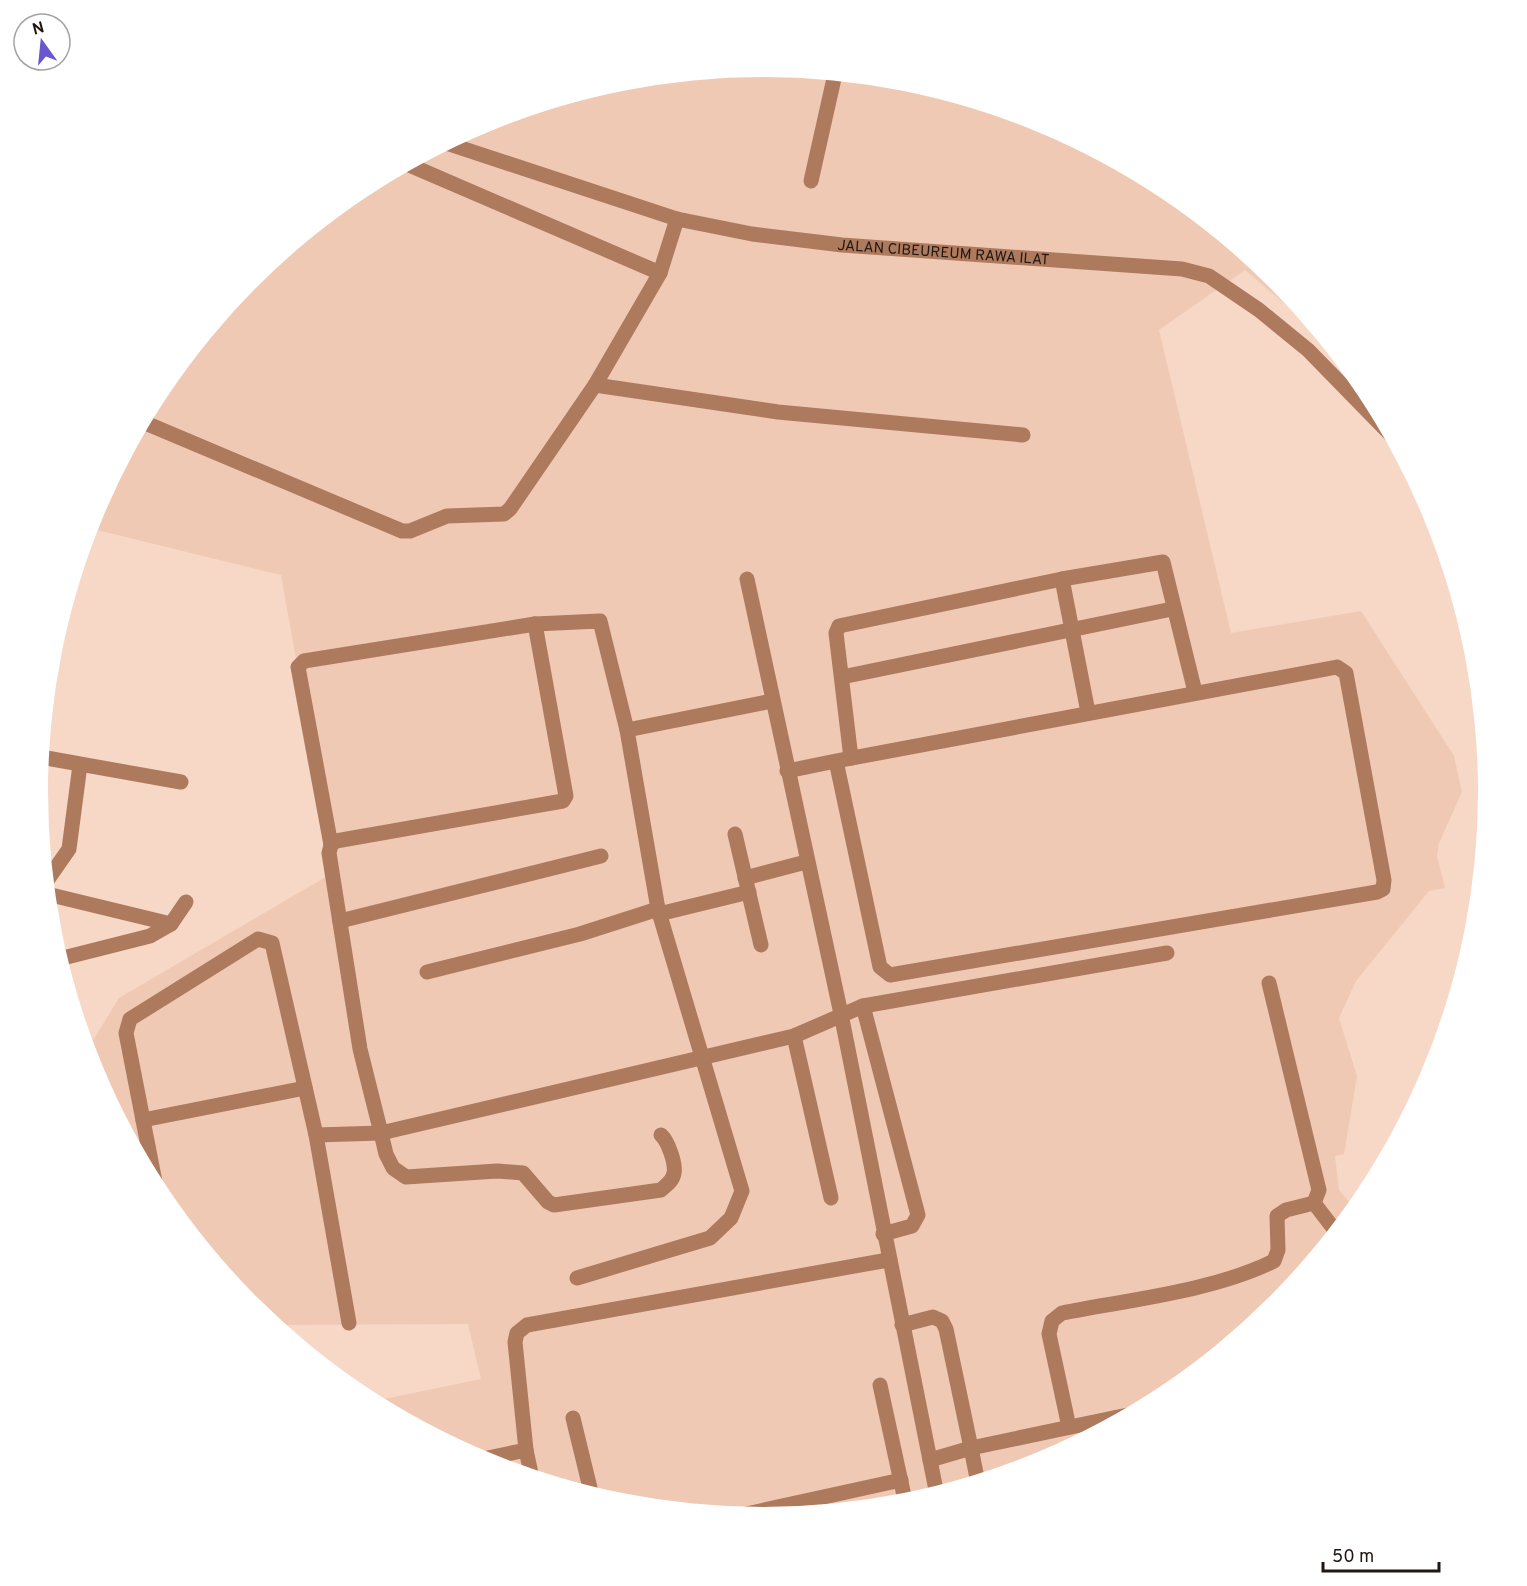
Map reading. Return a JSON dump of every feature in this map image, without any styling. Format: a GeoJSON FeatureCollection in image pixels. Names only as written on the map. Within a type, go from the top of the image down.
{"type":"FeatureCollection","features":[{"type":"Feature","properties":{"kind":"street"},"geometry":{"type":"LineString","coordinates":[[811,181],[834,82]]}},
{"type":"Feature","properties":{"kind":"street","name":"JALAN CIBEUREUM RAWA ILAT"},"geometry":{"type":"LineString","coordinates":[[457,147],[677,219],[752,234],[842,246],[1171,268],[1209,276],[1259,310],[1308,350],[1369,412]]}},
{"type":"Feature","properties":{"kind":"street"},"geometry":{"type":"LineString","coordinates":[[416,168],[660,273]]}},
{"type":"Feature","properties":{"kind":"street"},"geometry":{"type":"LineString","coordinates":[[150,425],[406,532],[447,516],[504,514],[594,385],[660,273],[677,219]]}},
{"type":"Feature","properties":{"kind":"street"},"geometry":{"type":"LineString","coordinates":[[594,385],[778,412],[1023,435]]}},
{"type":"Feature","properties":{"kind":"street"},"geometry":{"type":"LineString","coordinates":[[787,771],[843,759],[1088,712],[1337,667],[1342,668],[1346,673],[1384,880],[1383,889],[1377,892],[890,975],[880,967],[843,759],[842,677],[836,633],[841,625],[1062,579],[1163,562],[1172,609],[1195,692]]}},
{"type":"Feature","properties":{"kind":"street"},"geometry":{"type":"LineString","coordinates":[[747,579],[806,862],[841,1014],[888,1260],[935,1487]]}},
{"type":"Feature","properties":{"kind":"street"},"geometry":{"type":"LineString","coordinates":[[1062,579],[1088,712]]}},
{"type":"Feature","properties":{"kind":"street"},"geometry":{"type":"LineString","coordinates":[[842,677],[1072,632],[1172,609]]}},
{"type":"Feature","properties":{"kind":"street"},"geometry":{"type":"LineString","coordinates":[[577,1278],[710,1238],[731,1218],[742,1191],[704,1058],[658,912],[627,730],[600,621],[535,624],[304,662],[298,668],[331,845],[329,853],[360,1049],[386,1154],[393,1168],[406,1177],[513,1171],[523,1173],[548,1202],[554,1205],[661,1190],[670,1182],[674,1172],[667,1142],[661,1135]]}},
{"type":"Feature","properties":{"kind":"street"},"geometry":{"type":"LineString","coordinates":[[331,845],[336,841],[563,801],[566,796],[535,624]]}},
{"type":"Feature","properties":{"kind":"street"},"geometry":{"type":"LineString","coordinates":[[627,730],[772,701]]}},
{"type":"Feature","properties":{"kind":"street"},"geometry":{"type":"LineString","coordinates":[[49,759],[181,782]]}},
{"type":"Feature","properties":{"kind":"street"},"geometry":{"type":"LineString","coordinates":[[53,872],[69,849],[80,765]]}},
{"type":"Feature","properties":{"kind":"street"},"geometry":{"type":"LineString","coordinates":[[735,834],[761,945]]}},
{"type":"Feature","properties":{"kind":"street"},"geometry":{"type":"LineString","coordinates":[[340,921],[601,856]]}},
{"type":"Feature","properties":{"kind":"street"},"geometry":{"type":"LineString","coordinates":[[427,972],[658,912],[747,885],[806,862]]}},
{"type":"Feature","properties":{"kind":"street"},"geometry":{"type":"LineString","coordinates":[[56,896],[171,924]]}},
{"type":"Feature","properties":{"kind":"street"},"geometry":{"type":"LineString","coordinates":[[67,957],[150,936],[171,924],[186,902]]}},
{"type":"Feature","properties":{"kind":"street"},"geometry":{"type":"LineString","coordinates":[[151,1162],[126,1033],[130,1019],[258,939],[272,943],[316,1135],[349,1323]]}},
{"type":"Feature","properties":{"kind":"street"},"geometry":{"type":"LineString","coordinates":[[316,1135],[381,1133],[704,1058],[794,1036],[863,1006],[1167,953]]}},
{"type":"Feature","properties":{"kind":"street"},"geometry":{"type":"LineString","coordinates":[[1069,1427],[1049,1334],[1052,1321],[1062,1313],[1233,1277],[1264,1266],[1274,1261],[1278,1250],[1277,1216],[1286,1210],[1314,1203],[1319,1194],[1269,982]]}},
{"type":"Feature","properties":{"kind":"street"},"geometry":{"type":"LineString","coordinates":[[863,1006],[918,1215],[912,1226],[883,1234]]}},
{"type":"Feature","properties":{"kind":"street"},"geometry":{"type":"LineString","coordinates":[[794,1036],[831,1198]]}},
{"type":"Feature","properties":{"kind":"street"},"geometry":{"type":"LineString","coordinates":[[143,1120],[305,1088]]}},
{"type":"Feature","properties":{"kind":"street"},"geometry":{"type":"LineString","coordinates":[[1314,1203],[1332,1227]]}},
{"type":"Feature","properties":{"kind":"street"},"geometry":{"type":"LineString","coordinates":[[530,1470],[526,1450],[515,1342],[517,1333],[527,1325],[888,1260]]}},
{"type":"Feature","properties":{"kind":"street"},"geometry":{"type":"LineString","coordinates":[[902,1325],[933,1317],[942,1321],[977,1476]]}},
{"type":"Feature","properties":{"kind":"street"},"geometry":{"type":"LineString","coordinates":[[880,1385],[904,1495]]}},
{"type":"Feature","properties":{"kind":"street"},"geometry":{"type":"LineString","coordinates":[[573,1418],[590,1487]]}},
{"type":"Feature","properties":{"kind":"street"},"geometry":{"type":"LineString","coordinates":[[930,1460],[971,1448],[1111,1418]]}},
{"type":"Feature","properties":{"kind":"street"},"geometry":{"type":"LineString","coordinates":[[496,1456],[526,1450]]}},
{"type":"Feature","properties":{"kind":"street"},"geometry":{"type":"LineString","coordinates":[[774,1508],[901,1480]]}},
{"type":"Feature","properties":{"kind":"shaded area"},"geometry":{"type":"Polygon","coordinates":[[[764,77],[857,84],[903,91],[949,102],[993,115],[1037,132],[1121,173],[1199,225],[1235,255],[1285,304],[1245,270],[1159,330],[1231,633],[1361,611],[1454,756],[1462,792],[1439,843],[1437,856],[1445,888],[1429,891],[1356,981],[1339,1018],[1357,1076],[1344,1154],[1335,1156],[1339,1190],[1350,1203],[1301,1265],[1269,1299],[1199,1361],[1161,1388],[1080,1435],[1037,1454],[993,1471],[903,1495],[810,1507],[764,1508],[717,1507],[624,1495],[534,1471],[447,1435],[406,1413],[384,1399],[481,1379],[468,1324],[286,1325],[226,1265],[169,1191],[122,1109],[93,1041],[119,998],[334,872],[281,575],[98,530],[144,435],[196,357],[226,321],[292,255],[328,225],[406,173],[447,151],[534,115],[624,91],[717,79],[764,77]]]}}]}
